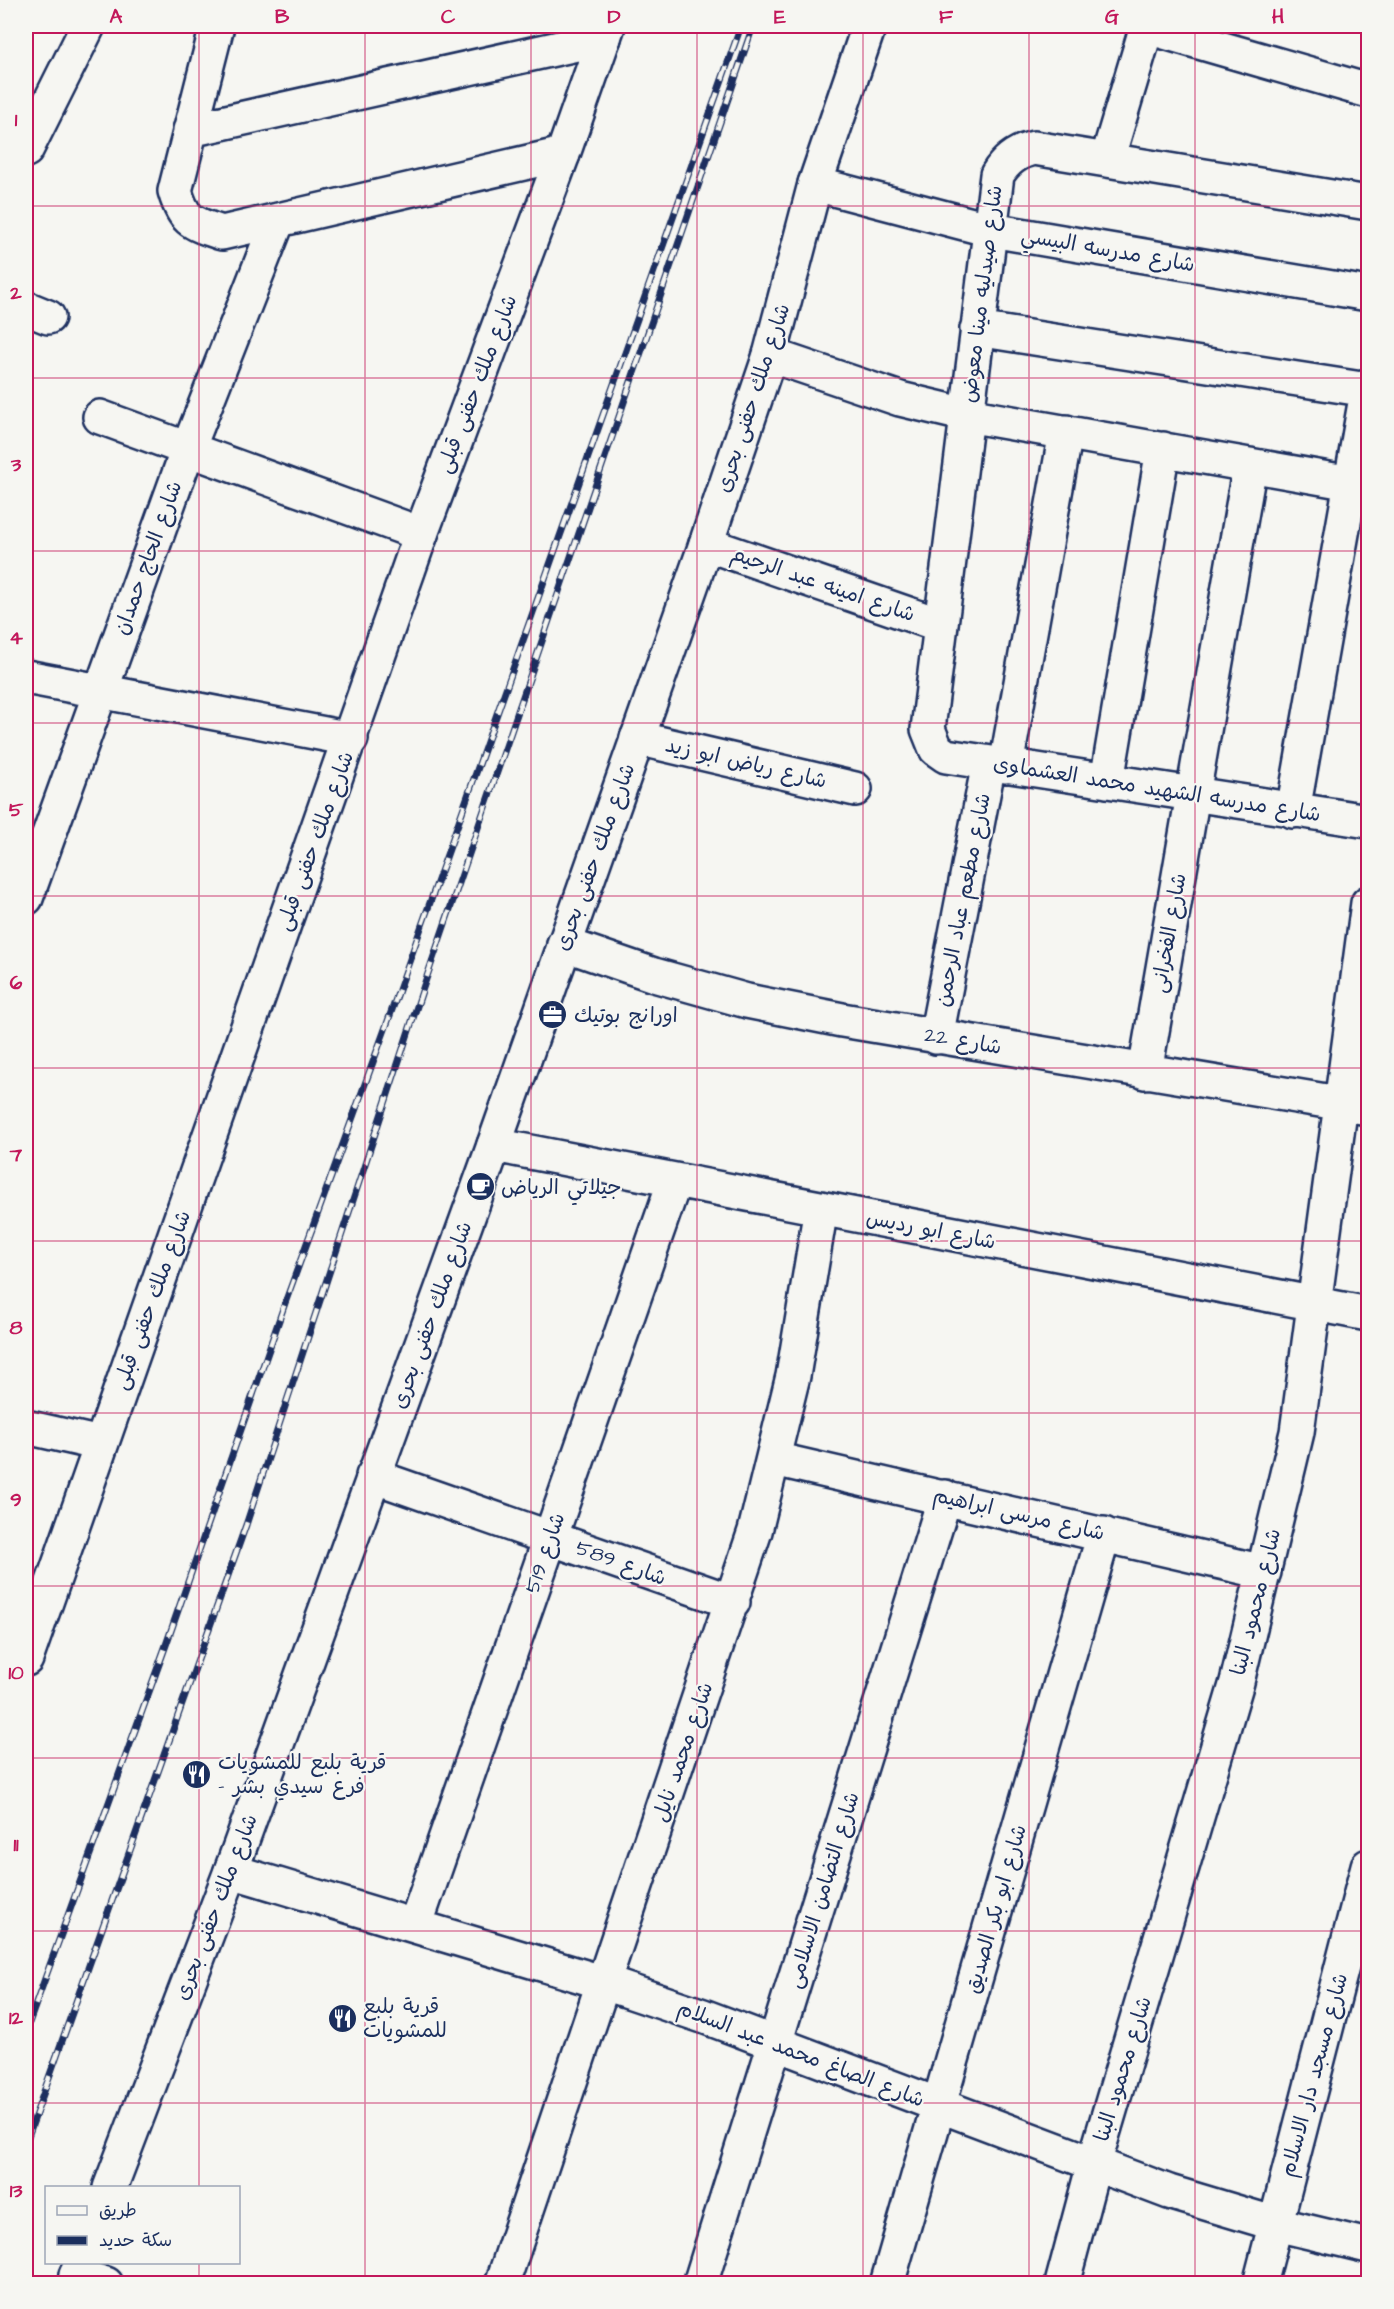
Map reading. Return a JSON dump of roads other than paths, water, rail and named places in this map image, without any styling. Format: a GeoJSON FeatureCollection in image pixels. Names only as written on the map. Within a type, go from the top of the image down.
{"type":"FeatureCollection","features":[{"type":"Feature","properties":{"kind":"street"},"geometry":{"type":"LineString","coordinates":[[26,150],[88,26]]}},
{"type":"Feature","properties":{"kind":"street"},"geometry":{"type":"LineString","coordinates":[[217,26],[175,191],[181,211],[193,223],[222,233],[563,154]]}},
{"type":"Feature","properties":{"kind":"street","name":"شارع ملك حفنى بحرى"},"geometry":{"type":"LineString","coordinates":[[110,2186],[231,1871],[494,1145],[706,544],[770,355],[815,184],[869,26]]}},
{"type":"Feature","properties":{"kind":"street"},"geometry":{"type":"LineString","coordinates":[[1107,160],[1147,26],[1365,90]]}},
{"type":"Feature","properties":{"kind":"street"},"geometry":{"type":"LineString","coordinates":[[190,130],[606,32]]}},
{"type":"Feature","properties":{"kind":"street","name":"شارع ملك حفنى قبلى"},"geometry":{"type":"LineString","coordinates":[[26,1659],[351,739],[421,534],[563,154],[606,32]]}},
{"type":"Feature","properties":{"kind":"street","name":"شارع صيدليه مينا معوض"},"geometry":{"type":"LineString","coordinates":[[946,756],[936,749],[928,729],[997,175],[1006,162],[1018,153],[1034,148],[1368,203]]}},
{"type":"Feature","properties":{"kind":"street","name":"شارع مدرسه البيسي"},"geometry":{"type":"LineString","coordinates":[[815,184],[990,230],[1368,294]]}},
{"type":"Feature","properties":{"kind":"street","name":"شارع الحاج حمدان"},"geometry":{"type":"LineString","coordinates":[[26,898],[188,449],[278,220]]}},
{"type":"Feature","properties":{"kind":"street"},"geometry":{"type":"LineString","coordinates":[[978,329],[1368,389],[1360,484],[1293,810]]}},
{"type":"Feature","properties":{"kind":"street"},"geometry":{"type":"LineString","coordinates":[[770,355],[878,392],[967,415],[1360,484]]}},
{"type":"Feature","properties":{"kind":"street"},"geometry":{"type":"LineString","coordinates":[[100,417],[421,534]]}},
{"type":"Feature","properties":{"kind":"street","name":"شارع مطعم عباد الرحمن"},"geometry":{"type":"LineString","coordinates":[[936,1037],[998,764],[1066,432]]}},
{"type":"Feature","properties":{"kind":"street"},"geometry":{"type":"LineString","coordinates":[[1107,782],[1163,449]]}},
{"type":"Feature","properties":{"kind":"street","name":"شارع الفخرانى"},"geometry":{"type":"LineString","coordinates":[[1145,1072],[1250,465]]}},
{"type":"Feature","properties":{"kind":"street","name":"شارع امينه عبد الرحيم"},"geometry":{"type":"LineString","coordinates":[[706,544],[940,625]]}},
{"type":"Feature","properties":{"kind":"street"},"geometry":{"type":"LineString","coordinates":[[26,677],[351,739]]}},
{"type":"Feature","properties":{"kind":"street","name":"شارع رياض ابو زيد"},"geometry":{"type":"LineString","coordinates":[[637,738],[855,789]]}},
{"type":"Feature","properties":{"kind":"street","name":"شارع مدرسه الشهيد محمد العشماوى"},"geometry":{"type":"LineString","coordinates":[[946,756],[1368,821]]}},
{"type":"Feature","properties":{"kind":"street","name":"شارع محمود البنا"},"geometry":{"type":"LineString","coordinates":[[1062,2283],[1094,2164],[1237,1682],[1297,1432],[1313,1303],[1355,1106],[1368,903]]}},
{"type":"Feature","properties":{"kind":"street","name":"شارع 22"},"geometry":{"type":"LineString","coordinates":[[564,944],[654,975],[747,1001],[936,1037],[1355,1106]]}},
{"type":"Feature","properties":{"kind":"street","name":"شارع ابو رديس"},"geometry":{"type":"LineString","coordinates":[[494,1145],[1368,1314]]}},
{"type":"Feature","properties":{"kind":"street","name":"شارع 519"},"geometry":{"type":"LineString","coordinates":[[415,1926],[675,1180]]}},
{"type":"Feature","properties":{"kind":"street","name":"شارع محمد نايل"},"geometry":{"type":"LineString","coordinates":[[502,2283],[733,1602],[774,1459],[797,1355],[821,1209]]}},
{"type":"Feature","properties":{"kind":"street"},"geometry":{"type":"LineString","coordinates":[[26,1427],[101,1444]]}},
{"type":"Feature","properties":{"kind":"street","name":"شارع مرسى ابراهيم"},"geometry":{"type":"LineString","coordinates":[[774,1459],[1264,1572]]}},
{"type":"Feature","properties":{"kind":"street","name":"شارع 589"},"geometry":{"type":"LineString","coordinates":[[374,1476],[733,1602]]}},
{"type":"Feature","properties":{"kind":"street","name":"شارع التضامن الاسلامى"},"geometry":{"type":"LineString","coordinates":[[700,2283],[945,1497]]}},
{"type":"Feature","properties":{"kind":"street","name":"شارع ابو بكر الصديق"},"geometry":{"type":"LineString","coordinates":[[887,2283],[1104,1534]]}},
{"type":"Feature","properties":{"kind":"street","name":"شارع مسجد دار الاسلام"},"geometry":{"type":"LineString","coordinates":[[1260,2283],[1368,1866]]}},
{"type":"Feature","properties":{"kind":"street","name":"شارع الصاغ محمد عبد السلام"},"geometry":{"type":"LineString","coordinates":[[231,1871],[605,1983],[775,2042],[1168,2192],[1275,2224],[1368,2246]]}},
{"type":"Feature","properties":{"kind":"railway"},"geometry":{"type":"LineString","coordinates":[[26,2031],[166,1645],[285,1303],[388,1021],[741,26]]}},
{"type":"Feature","properties":{"kind":"railway"},"geometry":{"type":"LineString","coordinates":[[26,2142],[246,1525],[423,988],[753,26]]}},
{"type":"Feature","properties":{"kind":"place","name":"اورانج بوتيك"},"geometry":{"type":"Point","coordinates":[553,1015]}},
{"type":"Feature","properties":{"kind":"place","name":"جيلاتي الرياض"},"geometry":{"type":"Point","coordinates":[480,1187]}},
{"type":"Feature","properties":{"kind":"place","name":"قرية بلبع للمشويات - فرع سيدي بشر"},"geometry":{"type":"Point","coordinates":[197,1774]}},
{"type":"Feature","properties":{"kind":"place","name":"قرية بلبع للمشويات"},"geometry":{"type":"Point","coordinates":[342,2018]}}]}
